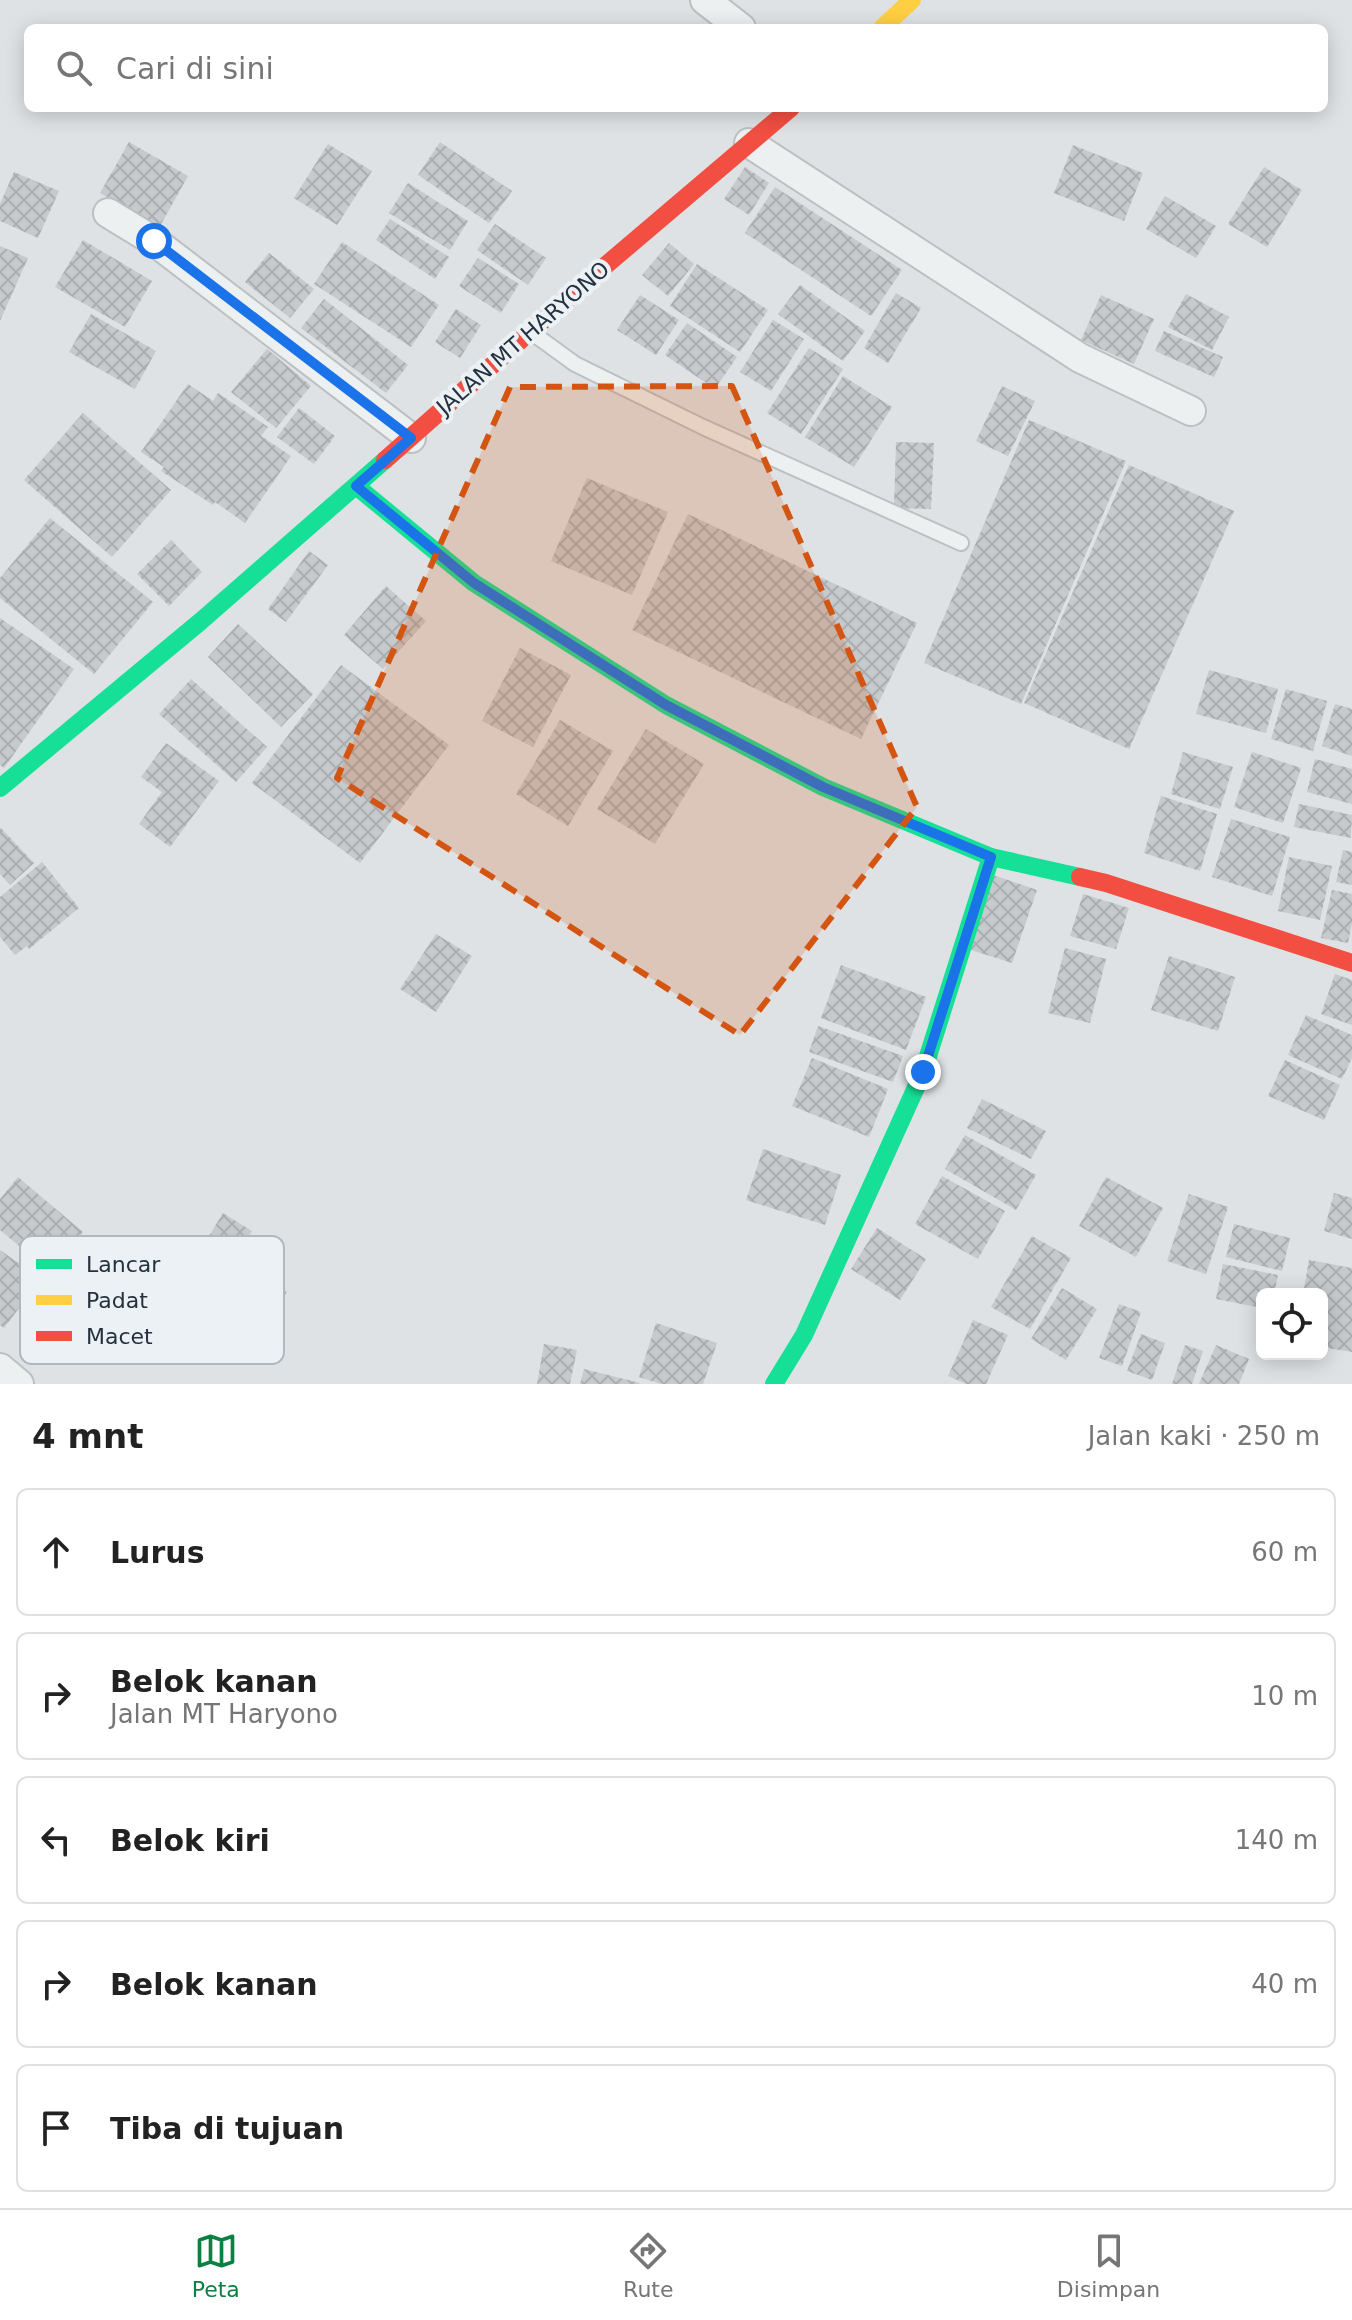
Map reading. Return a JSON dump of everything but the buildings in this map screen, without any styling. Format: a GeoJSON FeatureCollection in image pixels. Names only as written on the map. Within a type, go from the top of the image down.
{"type":"FeatureCollection","features":[{"type":"Feature","properties":{"kind":"street"},"geometry":{"type":"LineString","coordinates":[[705,0],[736,24]]}},
{"type":"Feature","properties":{"kind":"street"},"geometry":{"type":"LineString","coordinates":[[886,24],[912,0]]}},
{"type":"Feature","properties":{"kind":"street","name":"JALAN MT HARYONO"},"geometry":{"type":"LineString","coordinates":[[0,788],[356,486],[529,331],[786,112]]}},
{"type":"Feature","properties":{"kind":"street"},"geometry":{"type":"LineString","coordinates":[[749,143],[1080,358],[1191,411]]}},
{"type":"Feature","properties":{"kind":"street"},"geometry":{"type":"LineString","coordinates":[[108,213],[154,241],[411,438]]}},
{"type":"Feature","properties":{"kind":"street"},"geometry":{"type":"LineString","coordinates":[[356,486],[474,583],[666,705],[823,787],[991,857],[1106,883],[1352,963]]}},
{"type":"Feature","properties":{"kind":"street"},"geometry":{"type":"LineString","coordinates":[[774,1384],[804,1335],[923,1072],[991,857]]}},
{"type":"Feature","properties":{"kind":"lane"},"geometry":{"type":"LineString","coordinates":[[529,331],[575,364],[703,427],[961,543]]}},
{"type":"Feature","properties":{"kind":"highlighted area"},"geometry":{"type":"Polygon","coordinates":[[[732,386],[917,807],[740,1035],[337,778],[510,387],[732,386]]]}},
{"type":"Feature","properties":{"kind":"traffic: fast"},"geometry":{"type":"LineString","coordinates":[[0,788],[201,621],[385,460]]}},
{"type":"Feature","properties":{"kind":"traffic: fast"},"geometry":{"type":"LineString","coordinates":[[356,486],[474,583],[666,705],[823,787],[991,857],[1080,877]]}},
{"type":"Feature","properties":{"kind":"traffic: fast"},"geometry":{"type":"LineString","coordinates":[[774,1384],[804,1335],[923,1072],[991,857]]}},
{"type":"Feature","properties":{"kind":"traffic: slow"},"geometry":{"type":"LineString","coordinates":[[886,24],[912,0]]}},
{"type":"Feature","properties":{"kind":"traffic: jam"},"geometry":{"type":"LineString","coordinates":[[385,460],[592,277],[786,112]]}},
{"type":"Feature","properties":{"kind":"traffic: jam"},"geometry":{"type":"LineString","coordinates":[[1080,877],[1352,963]]}},
{"type":"Feature","properties":{"kind":"route"},"geometry":{"type":"LineString","coordinates":[[154,241],[411,438],[356,486],[474,583],[666,705],[823,787],[991,857],[923,1072]]}}]}
